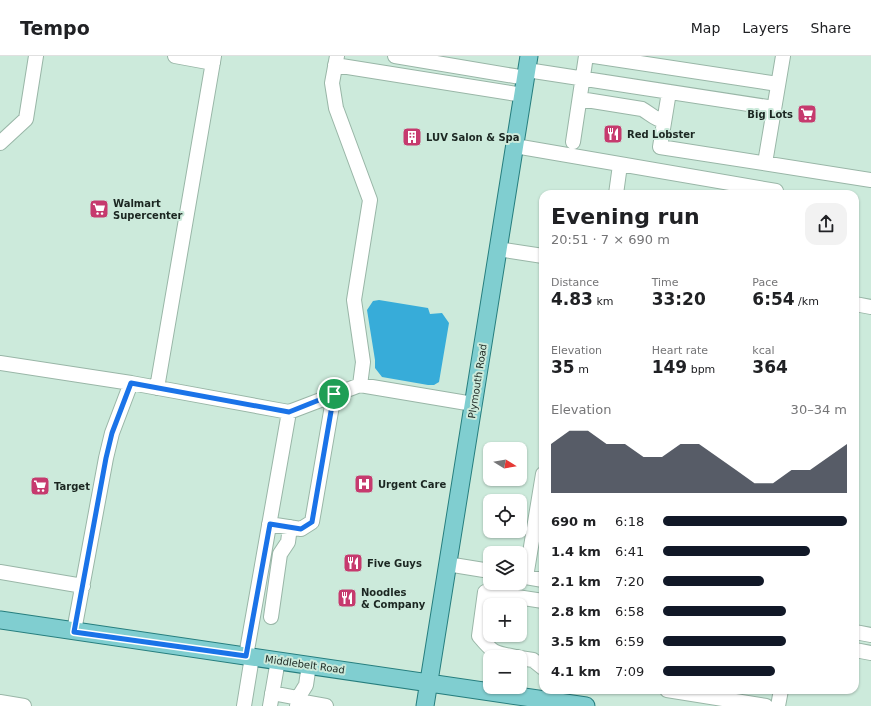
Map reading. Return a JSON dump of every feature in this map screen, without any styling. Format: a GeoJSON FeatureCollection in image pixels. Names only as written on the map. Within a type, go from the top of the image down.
{"type":"FeatureCollection","features":[{"type":"Feature","properties":{"kind":"main road","name":"Plymouth Road"},"geometry":{"type":"LineString","coordinates":[[425,706],[527,68]]}},
{"type":"Feature","properties":{"kind":"main road","name":"Middlebelt Road"},"geometry":{"type":"LineString","coordinates":[[0,620],[74,632],[429,682],[555,703],[586,706]]}},
{"type":"Feature","properties":{"kind":"street"},"geometry":{"type":"LineString","coordinates":[[0,143],[26,119],[36,56]]}},
{"type":"Feature","properties":{"kind":"street"},"geometry":{"type":"LineString","coordinates":[[157,388],[213,59],[175,56]]}},
{"type":"Feature","properties":{"kind":"street"},"geometry":{"type":"LineString","coordinates":[[395,56],[527,68],[774,108]]}},
{"type":"Feature","properties":{"kind":"street"},"geometry":{"type":"LineString","coordinates":[[573,142],[586,56]]}},
{"type":"Feature","properties":{"kind":"street"},"geometry":{"type":"LineString","coordinates":[[594,56],[644,60],[778,84]]}},
{"type":"Feature","properties":{"kind":"street"},"geometry":{"type":"LineString","coordinates":[[765,163],[783,56]]}},
{"type":"Feature","properties":{"kind":"street"},"geometry":{"type":"LineString","coordinates":[[360,385],[363,362],[354,300],[370,200],[336,108],[332,83],[336,60],[523,95]]}},
{"type":"Feature","properties":{"kind":"street"},"geometry":{"type":"LineString","coordinates":[[669,92],[660,148],[871,180]]}},
{"type":"Feature","properties":{"kind":"street"},"geometry":{"type":"LineString","coordinates":[[580,99],[642,109],[649,113],[655,120],[664,122]]}},
{"type":"Feature","properties":{"kind":"street"},"geometry":{"type":"LineString","coordinates":[[515,146],[770,190]]}},
{"type":"Feature","properties":{"kind":"street"},"geometry":{"type":"LineString","coordinates":[[617,190],[620,165]]}},
{"type":"Feature","properties":{"kind":"street"},"geometry":{"type":"LineString","coordinates":[[498,249],[539,255]]}},
{"type":"Feature","properties":{"kind":"street"},"geometry":{"type":"LineString","coordinates":[[859,305],[871,307]]}},
{"type":"Feature","properties":{"kind":"street"},"geometry":{"type":"LineString","coordinates":[[0,363],[131,383],[289,412],[360,385],[473,404]]}},
{"type":"Feature","properties":{"kind":"street"},"geometry":{"type":"LineString","coordinates":[[74,632],[110,439],[131,383]]}},
{"type":"Feature","properties":{"kind":"street"},"geometry":{"type":"LineString","coordinates":[[270,524],[301,529],[312,522],[334,394]]}},
{"type":"Feature","properties":{"kind":"street"},"geometry":{"type":"LineString","coordinates":[[244,706],[249,656],[289,412]]}},
{"type":"Feature","properties":{"kind":"street"},"geometry":{"type":"LineString","coordinates":[[527,556],[539,494]]}},
{"type":"Feature","properties":{"kind":"street"},"geometry":{"type":"LineString","coordinates":[[271,617],[280,554],[288,542],[290,527]]}},
{"type":"Feature","properties":{"kind":"street"},"geometry":{"type":"LineString","coordinates":[[447,564],[483,570]]}},
{"type":"Feature","properties":{"kind":"street"},"geometry":{"type":"LineString","coordinates":[[0,572],[82,586]]}},
{"type":"Feature","properties":{"kind":"street"},"geometry":{"type":"LineString","coordinates":[[527,577],[539,579]]}},
{"type":"Feature","properties":{"kind":"street"},"geometry":{"type":"LineString","coordinates":[[491,650],[479,636],[485,592],[539,600]]}},
{"type":"Feature","properties":{"kind":"street"},"geometry":{"type":"LineString","coordinates":[[859,633],[871,635]]}},
{"type":"Feature","properties":{"kind":"street"},"geometry":{"type":"LineString","coordinates":[[859,651],[871,653]]}},
{"type":"Feature","properties":{"kind":"street"},"geometry":{"type":"LineString","coordinates":[[527,659],[533,660],[539,665]]}},
{"type":"Feature","properties":{"kind":"street"},"geometry":{"type":"LineString","coordinates":[[278,660],[271,700],[322,706]]}},
{"type":"Feature","properties":{"kind":"street"},"geometry":{"type":"LineString","coordinates":[[298,702],[306,686],[309,665]]}},
{"type":"Feature","properties":{"kind":"street"},"geometry":{"type":"LineString","coordinates":[[692,694],[766,706]]}},
{"type":"Feature","properties":{"kind":"street"},"geometry":{"type":"LineString","coordinates":[[778,706],[780,694]]}},
{"type":"Feature","properties":{"kind":"street"},"geometry":{"type":"LineString","coordinates":[[0,702],[24,706]]}},
{"type":"Feature","properties":{"kind":"water"},"geometry":{"type":"Polygon","coordinates":[[[379,300],[428,308],[430,314],[442,313],[449,323],[439,382],[434,385],[428,385],[382,377],[375,368],[367,310],[373,301],[379,300]]]}},
{"type":"Feature","properties":{"kind":"place","name":"Big Lots"},"geometry":{"type":"Point","coordinates":[807,114]}},
{"type":"Feature","properties":{"kind":"place","name":"Red Lobster"},"geometry":{"type":"Point","coordinates":[613,134]}},
{"type":"Feature","properties":{"kind":"place","name":"LUV Salon & Spa"},"geometry":{"type":"Point","coordinates":[412,137]}},
{"type":"Feature","properties":{"kind":"place","name":"Walmart Supercenter"},"geometry":{"type":"Point","coordinates":[99,209]}},
{"type":"Feature","properties":{"kind":"place","name":"Urgent Care"},"geometry":{"type":"Point","coordinates":[364,484]}},
{"type":"Feature","properties":{"kind":"place","name":"Target"},"geometry":{"type":"Point","coordinates":[40,486]}},
{"type":"Feature","properties":{"kind":"place","name":"Five Guys"},"geometry":{"type":"Point","coordinates":[353,563]}},
{"type":"Feature","properties":{"kind":"place","name":"Noodles & Company"},"geometry":{"type":"Point","coordinates":[347,598]}},
{"type":"Feature","properties":{"kind":"route"},"geometry":{"type":"LineString","coordinates":[[131,383],[289,412],[334,394],[312,522],[301,529],[270,524],[246,656],[74,632],[106,458],[112,433],[131,383]]}}]}
